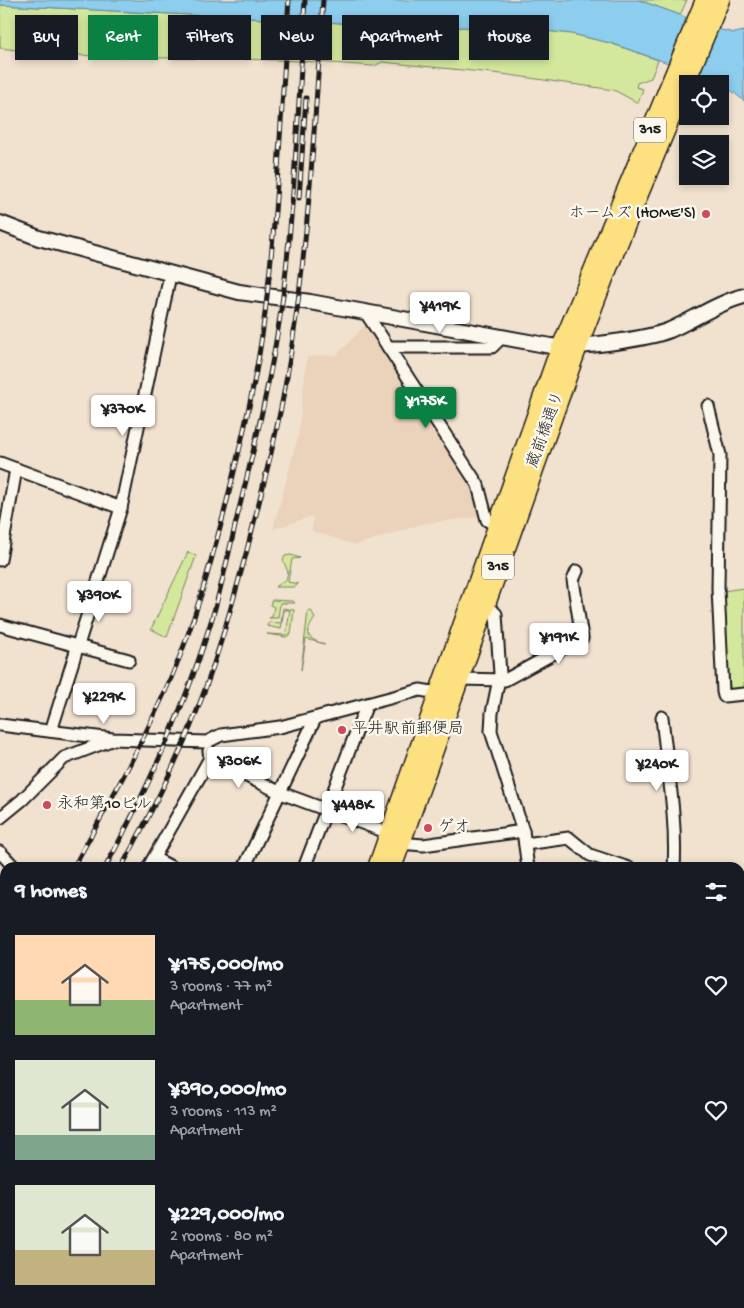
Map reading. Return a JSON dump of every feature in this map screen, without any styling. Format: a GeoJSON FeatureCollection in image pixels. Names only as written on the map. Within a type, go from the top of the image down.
{"type":"FeatureCollection","features":[{"type":"Feature","properties":{"kind":"main road","name":"蔵前橋通り"},"geometry":{"type":"LineString","coordinates":[[392,862],[394,838],[438,693],[497,526],[705,0]]}},
{"type":"Feature","properties":{"kind":"main road","name":"蔵前橋通り"},"geometry":{"type":"LineString","coordinates":[[602,264],[720,0]]}},
{"type":"Feature","properties":{"kind":"main road","name":"蔵前橋通り"},"geometry":{"type":"LineString","coordinates":[[380,862],[394,838],[459,679],[569,346]]}},
{"type":"Feature","properties":{"kind":"street"},"geometry":{"type":"LineString","coordinates":[[0,223],[39,238],[170,275],[247,294],[366,313],[501,338],[569,346],[669,330],[728,300],[744,296]]}},
{"type":"Feature","properties":{"kind":"street"},"geometry":{"type":"LineString","coordinates":[[52,731],[121,508],[170,275]]}},
{"type":"Feature","properties":{"kind":"street"},"geometry":{"type":"LineString","coordinates":[[366,313],[478,485],[487,520],[497,526]]}},
{"type":"Feature","properties":{"kind":"street"},"geometry":{"type":"LineString","coordinates":[[388,347],[492,347],[501,338]]}},
{"type":"Feature","properties":{"kind":"street"},"geometry":{"type":"LineString","coordinates":[[708,406],[720,455],[718,589],[723,692],[724,696],[744,694]]}},
{"type":"Feature","properties":{"kind":"street"},"geometry":{"type":"LineString","coordinates":[[0,463],[121,508]]}},
{"type":"Feature","properties":{"kind":"street"},"geometry":{"type":"LineString","coordinates":[[0,560],[16,469]]}},
{"type":"Feature","properties":{"kind":"street"},"geometry":{"type":"LineString","coordinates":[[459,679],[505,680],[582,638],[573,580],[577,571]]}},
{"type":"Feature","properties":{"kind":"street"},"geometry":{"type":"LineString","coordinates":[[485,602],[496,614],[499,680],[492,713],[491,731],[522,831],[527,862]]}},
{"type":"Feature","properties":{"kind":"street"},"geometry":{"type":"LineString","coordinates":[[0,626],[129,660]]}},
{"type":"Feature","properties":{"kind":"street"},"geometry":{"type":"LineString","coordinates":[[0,725],[113,739],[207,742],[221,735],[254,732],[315,719],[420,690],[438,693]]}},
{"type":"Feature","properties":{"kind":"street"},"geometry":{"type":"LineString","coordinates":[[306,862],[367,704]]}},
{"type":"Feature","properties":{"kind":"street"},"geometry":{"type":"LineString","coordinates":[[662,717],[673,810],[674,862]]}},
{"type":"Feature","properties":{"kind":"street"},"geometry":{"type":"LineString","coordinates":[[247,862],[315,719]]}},
{"type":"Feature","properties":{"kind":"street"},"geometry":{"type":"LineString","coordinates":[[0,818],[22,800],[64,758],[113,739]]}},
{"type":"Feature","properties":{"kind":"street"},"geometry":{"type":"LineString","coordinates":[[152,862],[210,758],[207,742]]}},
{"type":"Feature","properties":{"kind":"street"},"geometry":{"type":"LineString","coordinates":[[210,758],[281,793],[326,809],[394,838],[423,845],[522,831]]}},
{"type":"Feature","properties":{"kind":"street"},"geometry":{"type":"LineString","coordinates":[[525,844],[569,838],[590,855],[610,862]]}},
{"type":"Feature","properties":{"kind":"street"},"geometry":{"type":"LineString","coordinates":[[0,852],[9,862]]}},
{"type":"Feature","properties":{"kind":"shaded area"},"geometry":{"type":"Polygon","coordinates":[[[367,323],[474,494],[479,517],[421,524],[356,545],[312,531],[313,516],[273,529],[298,437],[307,357],[337,355],[367,323]]]}},
{"type":"Feature","properties":{"kind":"green space"},"geometry":{"type":"Polygon","coordinates":[[[639,0],[687,0],[680,15],[639,0]]]}},
{"type":"Feature","properties":{"kind":"green space"},"geometry":{"type":"Polygon","coordinates":[[[0,5],[190,15],[168,15],[168,57],[158,57],[158,15],[88,15],[88,56],[78,55],[78,15],[15,15],[15,50],[0,48],[0,5]]]}},
{"type":"Feature","properties":{"kind":"green space"},"geometry":{"type":"Polygon","coordinates":[[[251,18],[261,19],[261,60],[251,59],[251,18]]]}},
{"type":"Feature","properties":{"kind":"green space"},"geometry":{"type":"Polygon","coordinates":[[[332,22],[342,23],[342,60],[459,60],[459,27],[469,27],[469,60],[549,60],[549,31],[572,34],[610,43],[658,60],[651,78],[637,83],[636,87],[643,89],[638,103],[614,90],[502,74],[382,62],[374,66],[276,60],[332,60],[332,22]]]}},
{"type":"Feature","properties":{"kind":"green space"},"geometry":{"type":"Polygon","coordinates":[[[188,552],[196,556],[167,637],[151,629],[188,552]]]}},
{"type":"Feature","properties":{"kind":"green space"},"geometry":{"type":"Polygon","coordinates":[[[291,555],[300,558],[292,559],[288,582],[298,584],[295,587],[275,587],[286,580],[288,572],[283,560],[285,556],[291,555]]]}},
{"type":"Feature","properties":{"kind":"green space"},"geometry":{"type":"Polygon","coordinates":[[[744,588],[744,690],[734,691],[730,688],[723,591],[744,588]]]}},
{"type":"Feature","properties":{"kind":"green space"},"geometry":{"type":"Polygon","coordinates":[[[272,600],[293,601],[295,603],[280,603],[278,618],[269,618],[272,617],[274,607],[270,605],[272,600]]]}},
{"type":"Feature","properties":{"kind":"green space"},"geometry":{"type":"Polygon","coordinates":[[[283,608],[294,610],[291,634],[286,637],[267,634],[286,635],[290,610],[284,610],[281,629],[267,626],[269,622],[281,623],[283,608]]]}},
{"type":"Feature","properties":{"kind":"green space"},"geometry":{"type":"Polygon","coordinates":[[[311,610],[315,618],[308,632],[310,638],[325,644],[306,639],[301,670],[308,611],[311,610]]]}},
{"type":"Feature","properties":{"kind":"water"},"geometry":{"type":"Polygon","coordinates":[[[0,0],[639,0],[721,30],[735,33],[744,31],[744,101],[729,89],[729,75],[703,75],[610,43],[572,34],[549,31],[549,15],[469,15],[469,27],[459,27],[459,15],[342,15],[342,23],[332,22],[332,15],[261,15],[261,19],[251,18],[251,15],[190,15],[0,5],[0,0]]]}},
{"type":"Feature","properties":{"kind":"railway"},"geometry":{"type":"LineString","coordinates":[[76,862],[137,750],[171,678],[194,617],[224,513],[253,389],[262,338],[276,196],[289,0]]}},
{"type":"Feature","properties":{"kind":"railway"},"geometry":{"type":"LineString","coordinates":[[108,862],[163,750],[199,659],[218,598],[259,424],[276,343],[288,252],[305,0]]}},
{"type":"Feature","properties":{"kind":"railway"},"geometry":{"type":"LineString","coordinates":[[124,862],[176,759],[210,675],[227,623],[272,450],[293,339],[305,243],[323,0]]}},
{"type":"Feature","properties":{"kind":"railway"},"geometry":{"type":"LineString","coordinates":[[299,198],[306,98]]}},
{"type":"Feature","properties":{"kind":"place","name":"ホームズ (HOME'S)"},"geometry":{"type":"Point","coordinates":[706,214]}},
{"type":"Feature","properties":{"kind":"place","name":"平井駅前郵便局"},"geometry":{"type":"Point","coordinates":[342,730]}},
{"type":"Feature","properties":{"kind":"place","name":"永和第10ビル"},"geometry":{"type":"Point","coordinates":[47,805]}},
{"type":"Feature","properties":{"kind":"place","name":"ゲオ"},"geometry":{"type":"Point","coordinates":[428,828]}}]}
